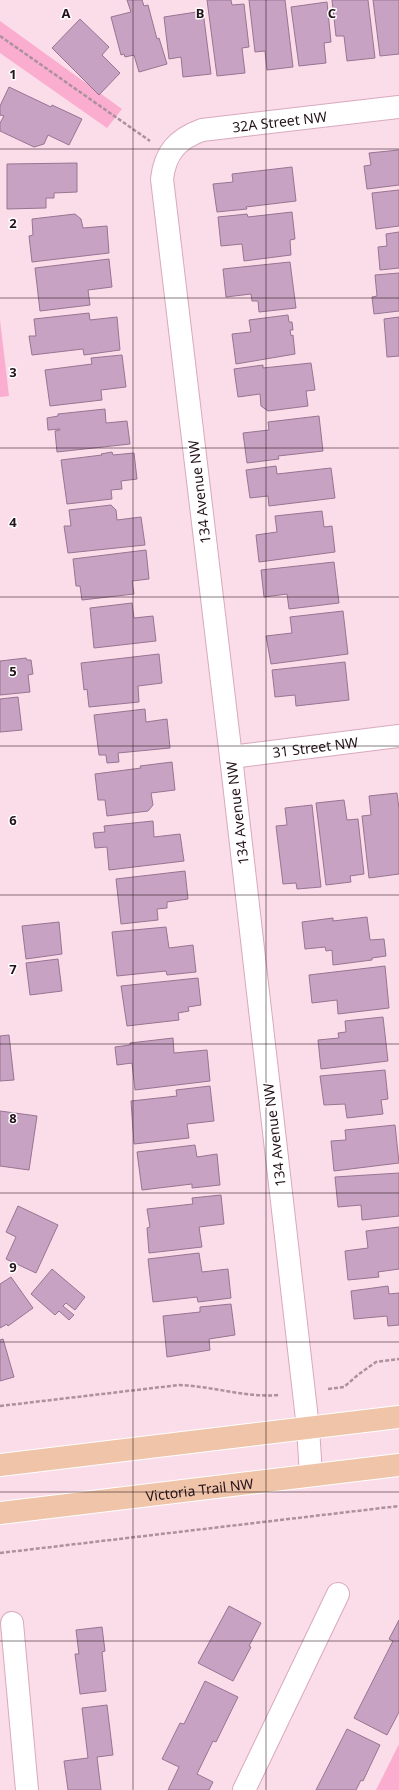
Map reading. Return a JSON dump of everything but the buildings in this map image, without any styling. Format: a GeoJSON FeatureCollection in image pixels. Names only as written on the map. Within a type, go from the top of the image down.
{"type":"FeatureCollection","features":[{"type":"Feature","properties":{"kind":"main road"},"geometry":{"type":"LineString","coordinates":[[0,1465],[399,1417]]}},
{"type":"Feature","properties":{"kind":"main road","name":"Victoria Trail NW"},"geometry":{"type":"LineString","coordinates":[[0,1513],[399,1465]]}},
{"type":"Feature","properties":{"kind":"street","name":"32A Street NW"},"geometry":{"type":"LineString","coordinates":[[168,154],[190,135],[202,130],[399,107]]}},
{"type":"Feature","properties":{"kind":"street","name":"134 Avenue NW"},"geometry":{"type":"LineString","coordinates":[[168,154],[163,168],[163,195],[231,757],[304,1392],[311,1475]]}},
{"type":"Feature","properties":{"kind":"street","name":"31 Street NW"},"geometry":{"type":"LineString","coordinates":[[231,757],[399,736]]}},
{"type":"Feature","properties":{"kind":"street"},"geometry":{"type":"LineString","coordinates":[[244,1790],[338,1594]]}},
{"type":"Feature","properties":{"kind":"street"},"geometry":{"type":"LineString","coordinates":[[12,1623],[27,1790]]}},
{"type":"Feature","properties":{"kind":"path"},"geometry":{"type":"LineString","coordinates":[[0,36],[168,154]]}},
{"type":"Feature","properties":{"kind":"path"},"geometry":{"type":"LineString","coordinates":[[0,1406],[179,1385],[193,1385],[264,1396],[304,1392],[344,1387],[376,1362],[399,1359]]}},
{"type":"Feature","properties":{"kind":"path"},"geometry":{"type":"LineString","coordinates":[[0,1553],[399,1506]]}},
{"type":"Feature","properties":{"kind":"shaded area"},"geometry":{"type":"Polygon","coordinates":[[[0,21],[122,109],[107,128],[0,53],[0,21]]]}},
{"type":"Feature","properties":{"kind":"shaded area"},"geometry":{"type":"Polygon","coordinates":[[[0,320],[9,396],[0,397],[0,320]]]}},
{"type":"Feature","properties":{"kind":"shaded area"},"geometry":{"type":"Polygon","coordinates":[[[399,1744],[399,1790],[376,1790],[399,1744]]]}}]}
